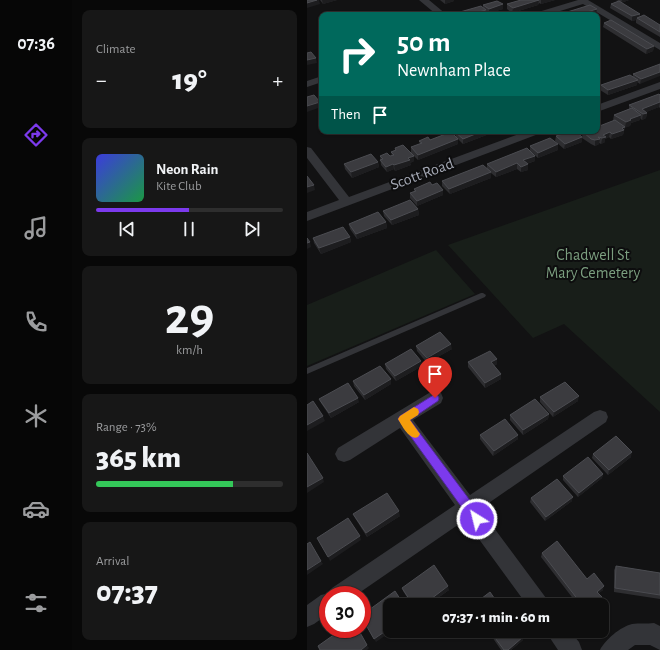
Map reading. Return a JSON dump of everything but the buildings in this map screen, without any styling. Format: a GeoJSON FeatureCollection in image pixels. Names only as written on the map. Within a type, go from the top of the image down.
{"type":"FeatureCollection","features":[{"type":"Feature","properties":{"kind":"street"},"geometry":{"type":"LineString","coordinates":[[423,0],[439,12]]}},
{"type":"Feature","properties":{"kind":"street"},"geometry":{"type":"LineString","coordinates":[[548,12],[583,1],[660,47]]}},
{"type":"Feature","properties":{"kind":"street"},"geometry":{"type":"LineString","coordinates":[[307,84],[319,80]]}},
{"type":"Feature","properties":{"kind":"street"},"geometry":{"type":"LineString","coordinates":[[600,108],[660,85]]}},
{"type":"Feature","properties":{"kind":"street","name":"Scott Road"},"geometry":{"type":"LineString","coordinates":[[307,217],[529,134]]}},
{"type":"Feature","properties":{"kind":"street"},"geometry":{"type":"LineString","coordinates":[[307,150],[347,202]]}},
{"type":"Feature","properties":{"kind":"street"},"geometry":{"type":"LineString","coordinates":[[344,454],[435,398]]}},
{"type":"Feature","properties":{"kind":"street"},"geometry":{"type":"LineString","coordinates":[[352,586],[601,417]]}},
{"type":"Feature","properties":{"kind":"street"},"geometry":{"type":"LineString","coordinates":[[403,419],[534,598]]}},
{"type":"Feature","properties":{"kind":"street"},"geometry":{"type":"LineString","coordinates":[[307,617],[319,608]]}},
{"type":"Feature","properties":{"kind":"street"},"geometry":{"type":"LineString","coordinates":[[611,650],[631,635],[654,634],[660,639]]}},
{"type":"Feature","properties":{"kind":"street"},"geometry":{"type":"LineString","coordinates":[[562,638],[571,650]]}},
{"type":"Feature","properties":{"kind":"lane"},"geometry":{"type":"LineString","coordinates":[[307,372],[483,295]]}},
{"type":"Feature","properties":{"kind":"green space","name":"Chadwell St Mary Cemetery"},"geometry":{"type":"Polygon","coordinates":[[[660,170],[660,412],[564,324],[533,338],[448,245],[660,170]]]}},
{"type":"Feature","properties":{"kind":"green space"},"geometry":{"type":"Polygon","coordinates":[[[436,250],[475,294],[307,366],[307,305],[436,250]]]}},
{"type":"Feature","properties":{"kind":"slow traffic"},"geometry":{"type":"LineString","coordinates":[[414,412],[403,419],[415,434]]}},
{"type":"Feature","properties":{"kind":"route"},"geometry":{"type":"LineString","coordinates":[[435,398],[403,419],[477,519]]}}]}
